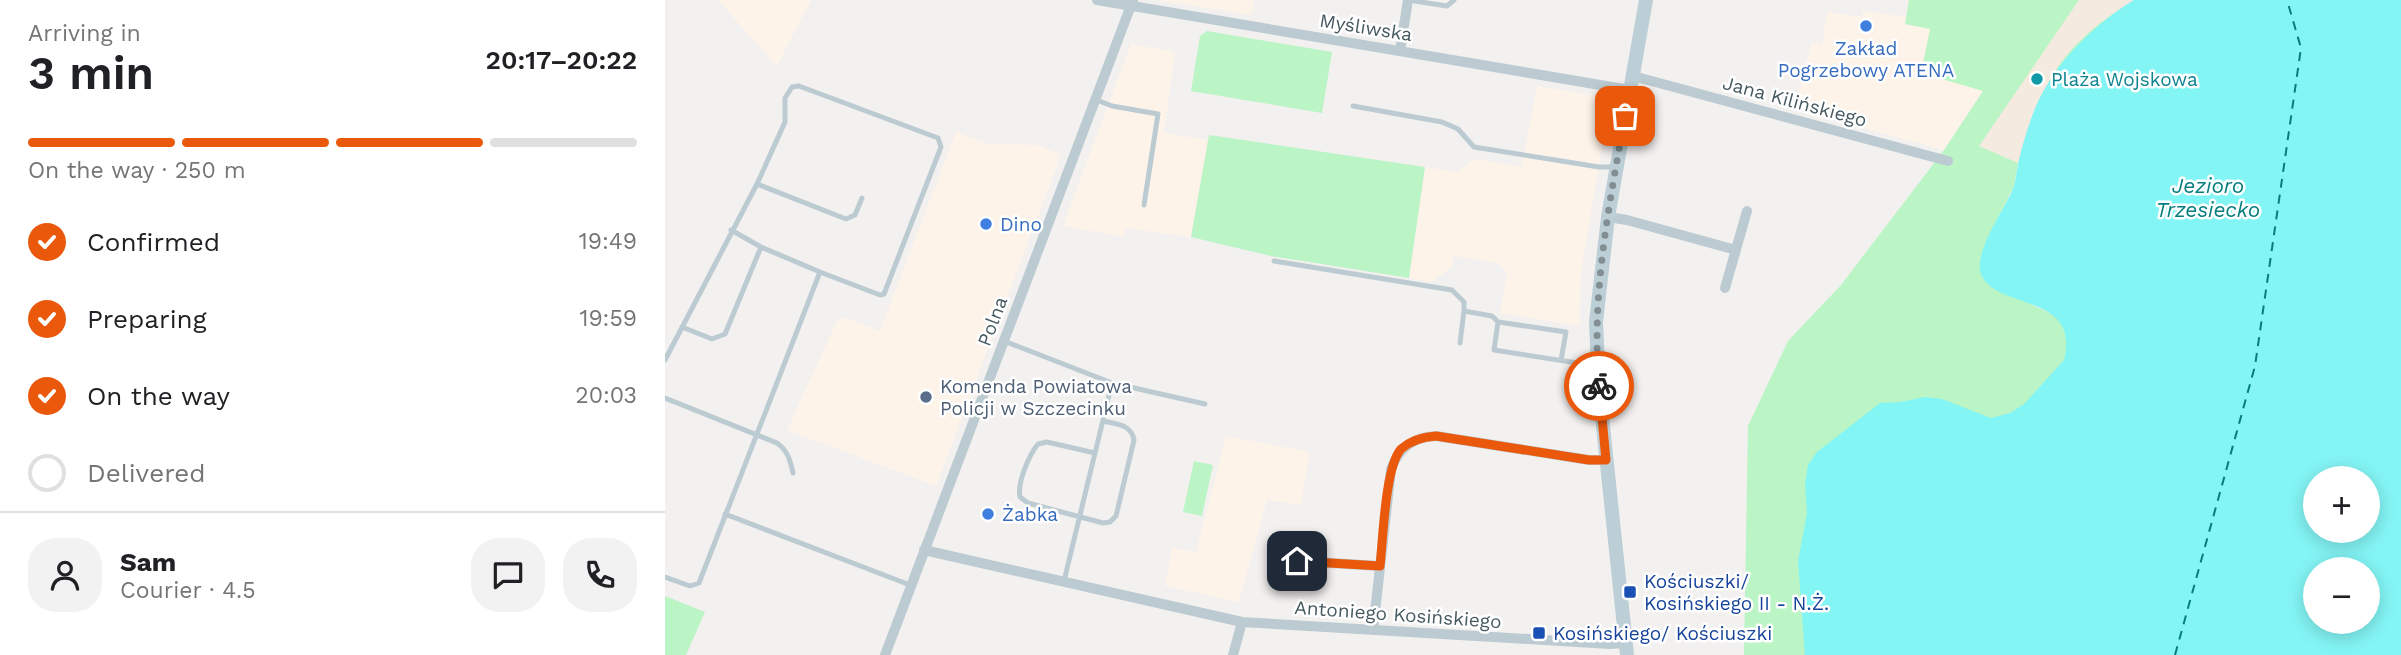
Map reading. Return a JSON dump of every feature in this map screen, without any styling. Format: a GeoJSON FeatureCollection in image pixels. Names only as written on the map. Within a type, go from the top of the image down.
{"type":"FeatureCollection","features":[{"type":"Feature","properties":{"kind":"street","name":"Myśliwska"},"geometry":{"type":"LineString","coordinates":[[1097,0],[1132,3],[1400,51],[1631,83]]}},
{"type":"Feature","properties":{"kind":"street"},"geometry":{"type":"LineString","coordinates":[[1400,51],[1408,0]]}},
{"type":"Feature","properties":{"kind":"street"},"geometry":{"type":"LineString","coordinates":[[1626,649],[1597,362],[1596,322],[1608,217],[1646,0]]}},
{"type":"Feature","properties":{"kind":"street","name":"Polna"},"geometry":{"type":"LineString","coordinates":[[885,655],[1132,3]]}},
{"type":"Feature","properties":{"kind":"street","name":"Jana Kilińskiego"},"geometry":{"type":"LineString","coordinates":[[1631,83],[1948,161]]}},
{"type":"Feature","properties":{"kind":"street"},"geometry":{"type":"LineString","coordinates":[[1725,288],[1747,211]]}},
{"type":"Feature","properties":{"kind":"street"},"geometry":{"type":"LineString","coordinates":[[1608,217],[1736,250]]}},
{"type":"Feature","properties":{"kind":"street"},"geometry":{"type":"LineString","coordinates":[[1374,630],[1391,470],[1401,449],[1426,437],[1443,437],[1577,459],[1606,460]]}},
{"type":"Feature","properties":{"kind":"street","name":"Antoniego Kosińskiego"},"geometry":{"type":"LineString","coordinates":[[924,550],[1242,622],[1610,644],[1626,649]]}},
{"type":"Feature","properties":{"kind":"street"},"geometry":{"type":"LineString","coordinates":[[1297,561],[1380,566]]}},
{"type":"Feature","properties":{"kind":"street"},"geometry":{"type":"LineString","coordinates":[[1233,655],[1242,622]]}},
{"type":"Feature","properties":{"kind":"lane"},"geometry":{"type":"LineString","coordinates":[[1408,0],[1447,6],[1454,0]]}},
{"type":"Feature","properties":{"kind":"lane"},"geometry":{"type":"LineString","coordinates":[[665,360],[731,230],[757,184],[785,122],[785,98],[792,86],[799,86],[939,138],[941,147],[886,292],[880,295],[761,247],[731,230]]}},
{"type":"Feature","properties":{"kind":"lane"},"geometry":{"type":"LineString","coordinates":[[1097,100],[1112,106],[1158,114],[1144,205]]}},
{"type":"Feature","properties":{"kind":"lane"},"geometry":{"type":"LineString","coordinates":[[1353,106],[1443,121],[1458,129],[1474,148],[1599,167],[1616,167]]}},
{"type":"Feature","properties":{"kind":"lane"},"geometry":{"type":"LineString","coordinates":[[757,184],[846,219],[855,215],[862,198]]}},
{"type":"Feature","properties":{"kind":"lane"},"geometry":{"type":"LineString","coordinates":[[681,327],[712,339],[725,334],[761,247]]}},
{"type":"Feature","properties":{"kind":"lane"},"geometry":{"type":"LineString","coordinates":[[1274,261],[1452,290],[1464,302],[1459,343]]}},
{"type":"Feature","properties":{"kind":"lane"},"geometry":{"type":"LineString","coordinates":[[665,577],[690,586],[699,583],[820,272]]}},
{"type":"Feature","properties":{"kind":"lane"},"geometry":{"type":"LineString","coordinates":[[1464,311],[1492,317],[1499,322],[1566,332],[1561,360]]}},
{"type":"Feature","properties":{"kind":"lane"},"geometry":{"type":"LineString","coordinates":[[1499,322],[1494,350],[1584,364],[1597,362]]}},
{"type":"Feature","properties":{"kind":"lane"},"geometry":{"type":"LineString","coordinates":[[1004,341],[1112,383],[1205,404]]}},
{"type":"Feature","properties":{"kind":"lane"},"geometry":{"type":"LineString","coordinates":[[1063,582],[1112,383]]}},
{"type":"Feature","properties":{"kind":"lane"},"geometry":{"type":"LineString","coordinates":[[665,398],[756,433],[785,449],[793,473]]}},
{"type":"Feature","properties":{"kind":"lane"},"geometry":{"type":"LineString","coordinates":[[1095,453],[1048,442],[1041,443],[1034,450],[1019,489],[1020,497],[1025,502],[1103,523],[1110,522],[1116,516],[1134,436],[1127,427],[1103,421]]}},
{"type":"Feature","properties":{"kind":"lane"},"geometry":{"type":"LineString","coordinates":[[725,514],[911,585]]}},
{"type":"Feature","properties":{"kind":"shaded area"},"geometry":{"type":"Polygon","coordinates":[[[718,0],[811,0],[777,66],[718,0]]]}},
{"type":"Feature","properties":{"kind":"shaded area"},"geometry":{"type":"Polygon","coordinates":[[[1157,0],[1254,0],[1252,15],[1157,0]]]}},
{"type":"Feature","properties":{"kind":"shaded area"},"geometry":{"type":"Polygon","coordinates":[[[1863,11],[1906,17],[1906,25],[1930,28],[1983,90],[1944,150],[1794,109],[1812,42],[1822,45],[1827,12],[1862,17],[1863,11]]]}},
{"type":"Feature","properties":{"kind":"shaded area"},"geometry":{"type":"Polygon","coordinates":[[[1131,44],[1175,52],[1164,133],[1208,140],[1191,237],[1126,228],[1124,237],[1063,226],[1131,44]]]}},
{"type":"Feature","properties":{"kind":"shaded area"},"geometry":{"type":"Polygon","coordinates":[[[1537,86],[1610,98],[1581,273],[1579,326],[1500,313],[1507,273],[1499,263],[1454,256],[1451,267],[1432,282],[1409,278],[1425,167],[1456,172],[1475,159],[1522,167],[1537,86]]]}},
{"type":"Feature","properties":{"kind":"shaded area"},"geometry":{"type":"Polygon","coordinates":[[[956,132],[988,144],[1038,145],[1061,155],[936,486],[787,430],[837,321],[845,318],[880,331],[956,132]]]}},
{"type":"Feature","properties":{"kind":"shaded area"},"geometry":{"type":"Polygon","coordinates":[[[1226,436],[1310,452],[1301,505],[1267,500],[1239,602],[1165,586],[1172,548],[1196,552],[1226,436]]]}},
{"type":"Feature","properties":{"kind":"green space"},"geometry":{"type":"Polygon","coordinates":[[[1909,0],[2134,0],[2125,6],[2018,163],[2014,186],[1984,246],[1993,287],[2052,314],[2157,279],[1848,655],[1744,655],[1748,426],[1788,341],[1841,285],[1944,150],[1983,91],[1921,73],[1930,29],[1905,24],[1909,0]]]}},
{"type":"Feature","properties":{"kind":"green space"},"geometry":{"type":"Polygon","coordinates":[[[1207,31],[1332,52],[1322,113],[1191,91],[1200,36],[1207,31]]]}},
{"type":"Feature","properties":{"kind":"green space"},"geometry":{"type":"Polygon","coordinates":[[[1209,135],[1425,167],[1409,278],[1271,256],[1191,237],[1209,135]]]}},
{"type":"Feature","properties":{"kind":"green space"},"geometry":{"type":"Polygon","coordinates":[[[1194,461],[1213,465],[1202,516],[1183,512],[1194,461]]]}},
{"type":"Feature","properties":{"kind":"green space"},"geometry":{"type":"Polygon","coordinates":[[[665,596],[705,612],[686,655],[665,655],[665,596]]]}},
{"type":"Feature","properties":{"kind":"sand","name":"Plaża Wojskowa"},"geometry":{"type":"Polygon","coordinates":[[[2079,0],[2134,0],[2088,33],[2059,65],[2037,108],[2018,163],[1979,146],[2079,0]]]}},
{"type":"Feature","properties":{"kind":"water","name":"Jezioro Trzesiecko"},"geometry":{"type":"Polygon","coordinates":[[[2134,0],[2401,0],[2401,655],[1805,655],[1798,561],[1807,513],[1805,484],[1808,465],[1817,452],[1880,403],[1925,397],[1942,399],[1991,418],[2010,413],[2024,404],[2064,360],[2066,338],[2060,323],[2035,305],[1990,286],[1981,274],[1981,255],[2013,188],[2024,142],[2039,100],[2072,51],[2101,23],[2134,0]]]}},
{"type":"Feature","properties":{"kind":"ferry route"},"geometry":{"type":"LineString","coordinates":[[2175,655],[2255,366],[2301,48],[2287,0]]}},
{"type":"Feature","properties":{"kind":"way so far"},"geometry":{"type":"LineString","coordinates":[[1599,386],[1596,322],[1601,268],[1625,116]]}},
{"type":"Feature","properties":{"kind":"place","name":"Zakład Pogrzebowy ATENA"},"geometry":{"type":"Point","coordinates":[1866,26]}},
{"type":"Feature","properties":{"kind":"place","name":"Plaża Wojskowa"},"geometry":{"type":"Point","coordinates":[2037,79]}},
{"type":"Feature","properties":{"kind":"place","name":"Dino"},"geometry":{"type":"Point","coordinates":[986,224]}},
{"type":"Feature","properties":{"kind":"place","name":"Komenda Powiatowa Policji w Szczecinku"},"geometry":{"type":"Point","coordinates":[926,397]}},
{"type":"Feature","properties":{"kind":"place","name":"Żabka"},"geometry":{"type":"Point","coordinates":[988,514]}},
{"type":"Feature","properties":{"kind":"place","name":"Kościuszki/ Kosińskiego II - N.Ż."},"geometry":{"type":"Point","coordinates":[1630,592]}},
{"type":"Feature","properties":{"kind":"place","name":"Kosińskiego/ Kościuszki"},"geometry":{"type":"Point","coordinates":[1539,633]}},
{"type":"Feature","properties":{"kind":"route"},"geometry":{"type":"LineString","coordinates":[[1297,561],[1380,566],[1391,470],[1401,449],[1416,440],[1436,436],[1543,454],[1606,460],[1599,386]]}}]}
